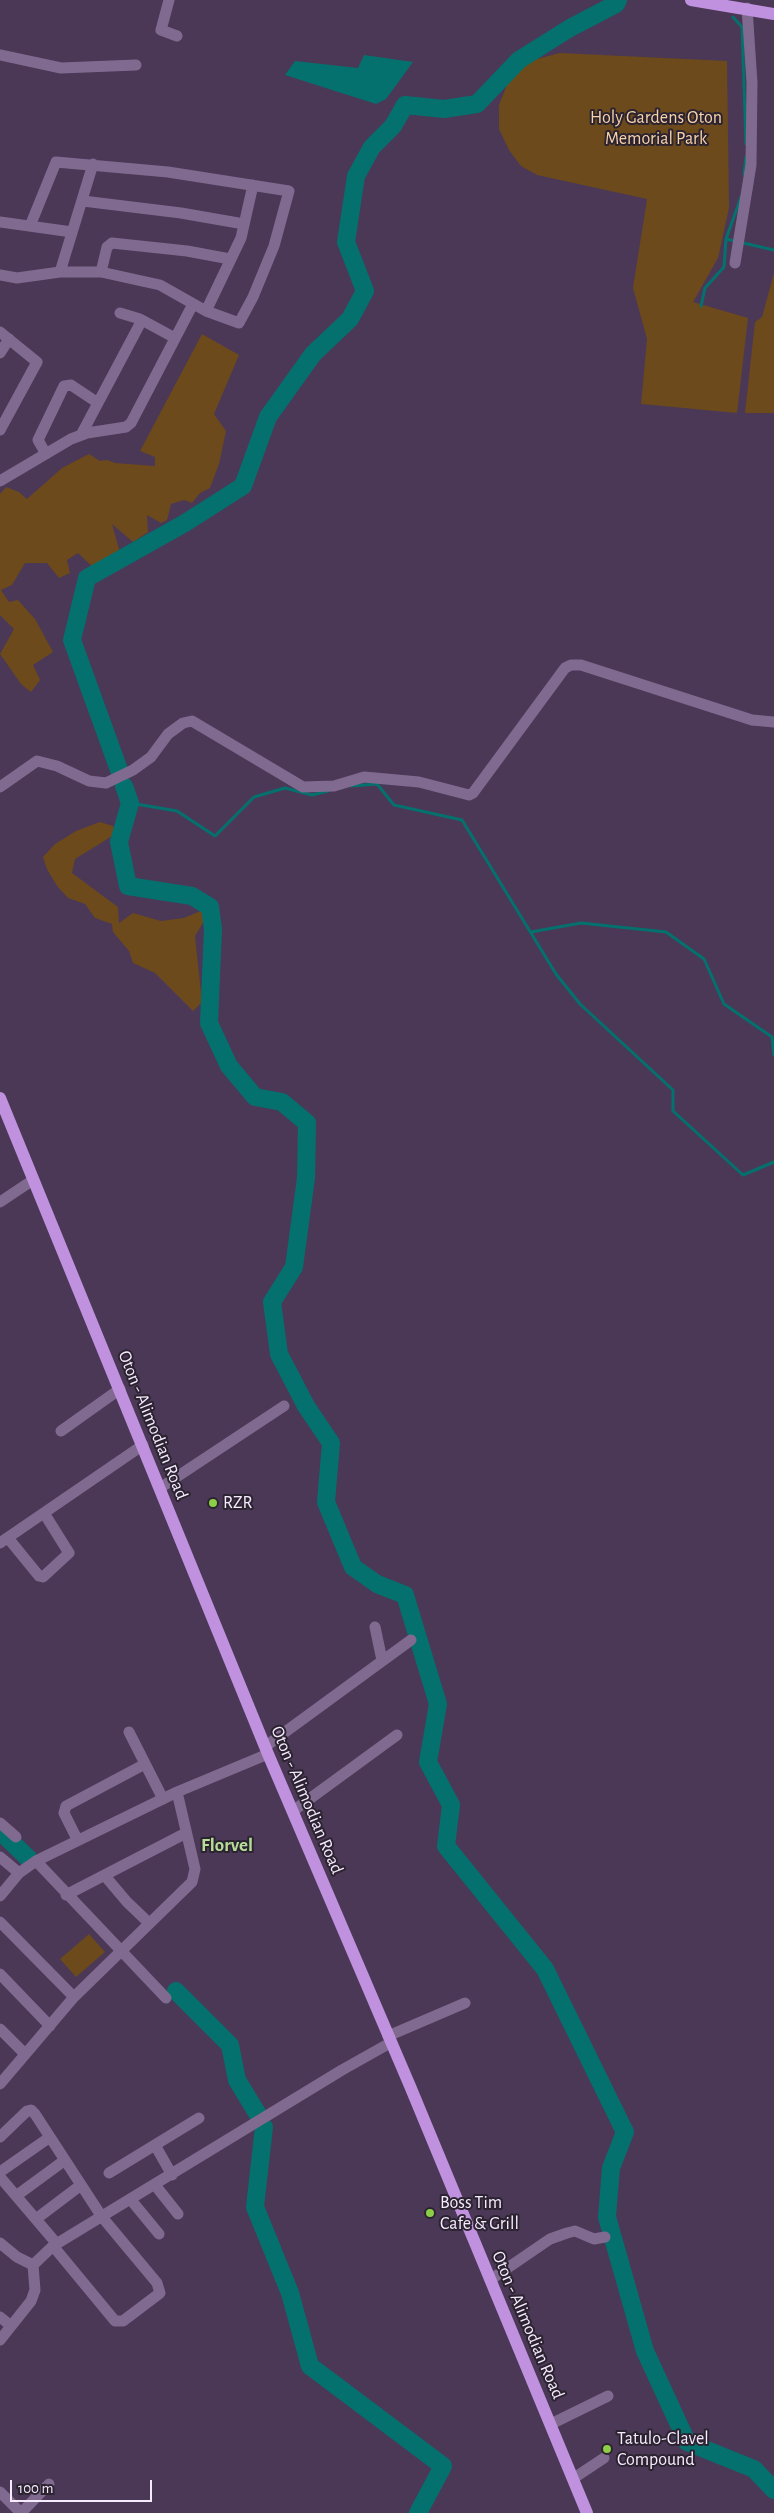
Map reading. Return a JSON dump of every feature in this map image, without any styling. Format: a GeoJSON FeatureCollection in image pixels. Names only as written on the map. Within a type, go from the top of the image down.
{"type":"FeatureCollection","features":[{"type":"Feature","properties":{"kind":"main road"},"geometry":{"type":"LineString","coordinates":[[691,0],[774,14]]}},
{"type":"Feature","properties":{"kind":"main road","name":"Oton - Alimodian Road"},"geometry":{"type":"LineString","coordinates":[[0,1098],[267,1750],[574,2478],[587,2513]]}},
{"type":"Feature","properties":{"kind":"street"},"geometry":{"type":"LineString","coordinates":[[169,0],[161,30],[177,36]]}},
{"type":"Feature","properties":{"kind":"street"},"geometry":{"type":"LineString","coordinates":[[735,263],[737,241],[751,165],[752,83],[747,8]]}},
{"type":"Feature","properties":{"kind":"street"},"geometry":{"type":"LineString","coordinates":[[0,55],[61,68],[136,64]]}},
{"type":"Feature","properties":{"kind":"street"},"geometry":{"type":"LineString","coordinates":[[0,275],[17,278],[60,272],[101,272],[160,285],[206,312],[239,323],[253,296],[274,246],[289,191],[168,172],[60,162],[54,164],[30,226]]}},
{"type":"Feature","properties":{"kind":"street"},"geometry":{"type":"LineString","coordinates":[[60,272],[83,202],[93,164]]}},
{"type":"Feature","properties":{"kind":"street"},"geometry":{"type":"LineString","coordinates":[[206,312],[241,238],[253,185]]}},
{"type":"Feature","properties":{"kind":"street"},"geometry":{"type":"LineString","coordinates":[[83,202],[172,212],[244,224]]}},
{"type":"Feature","properties":{"kind":"street"},"geometry":{"type":"LineString","coordinates":[[0,222],[72,232]]}},
{"type":"Feature","properties":{"kind":"street"},"geometry":{"type":"LineString","coordinates":[[101,272],[107,247],[112,243],[187,251],[230,259]]}},
{"type":"Feature","properties":{"kind":"street"},"geometry":{"type":"LineString","coordinates":[[0,481],[81,435],[120,428],[130,423],[193,304]]}},
{"type":"Feature","properties":{"kind":"street"},"geometry":{"type":"LineString","coordinates":[[120,313],[142,320],[175,338]]}},
{"type":"Feature","properties":{"kind":"street"},"geometry":{"type":"LineString","coordinates":[[81,435],[142,320]]}},
{"type":"Feature","properties":{"kind":"street"},"geometry":{"type":"LineString","coordinates":[[0,353],[4,335],[36,362],[0,430]]}},
{"type":"Feature","properties":{"kind":"street"},"geometry":{"type":"LineString","coordinates":[[46,454],[38,440],[64,386],[71,384],[98,403]]}},
{"type":"Feature","properties":{"kind":"street"},"geometry":{"type":"LineString","coordinates":[[0,787],[37,761],[57,766],[89,781],[106,783],[134,770],[151,757],[168,734],[183,723],[192,721],[304,787],[334,786],[364,777],[419,782],[469,795],[473,793],[565,668],[571,665],[580,665],[752,720],[774,722]]}},
{"type":"Feature","properties":{"kind":"street"},"geometry":{"type":"LineString","coordinates":[[0,1202],[33,1180]]}},
{"type":"Feature","properties":{"kind":"street"},"geometry":{"type":"LineString","coordinates":[[61,1431],[120,1390]]}},
{"type":"Feature","properties":{"kind":"street"},"geometry":{"type":"LineString","coordinates":[[160,1488],[284,1406]]}},
{"type":"Feature","properties":{"kind":"street"},"geometry":{"type":"LineString","coordinates":[[44,1513],[69,1553],[43,1577],[39,1576],[4,1540],[143,1446]]}},
{"type":"Feature","properties":{"kind":"street"},"geometry":{"type":"LineString","coordinates":[[375,1627],[382,1660]]}},
{"type":"Feature","properties":{"kind":"street"},"geometry":{"type":"LineString","coordinates":[[0,1896],[19,1873],[36,1861],[77,1839],[267,1750],[382,1660],[411,1640]]}},
{"type":"Feature","properties":{"kind":"street"},"geometry":{"type":"LineString","coordinates":[[130,1732],[162,1799]]}},
{"type":"Feature","properties":{"kind":"street"},"geometry":{"type":"LineString","coordinates":[[293,1811],[396,1735]]}},
{"type":"Feature","properties":{"kind":"street"},"geometry":{"type":"LineString","coordinates":[[77,1839],[64,1813],[66,1806],[146,1764]]}},
{"type":"Feature","properties":{"kind":"street"},"geometry":{"type":"LineString","coordinates":[[0,2083],[74,1997],[192,1882],[195,1876],[177,1792]]}},
{"type":"Feature","properties":{"kind":"street"},"geometry":{"type":"LineString","coordinates":[[0,1823],[16,1837]]}},
{"type":"Feature","properties":{"kind":"street"},"geometry":{"type":"LineString","coordinates":[[66,1895],[186,1833]]}},
{"type":"Feature","properties":{"kind":"street"},"geometry":{"type":"LineString","coordinates":[[0,1857],[19,1873]]}},
{"type":"Feature","properties":{"kind":"street"},"geometry":{"type":"LineString","coordinates":[[36,1861],[66,1895],[166,1998]]}},
{"type":"Feature","properties":{"kind":"street"},"geometry":{"type":"LineString","coordinates":[[105,1876],[127,1902],[149,1923]]}},
{"type":"Feature","properties":{"kind":"street"},"geometry":{"type":"LineString","coordinates":[[0,1922],[74,1997]]}},
{"type":"Feature","properties":{"kind":"street"},"geometry":{"type":"LineString","coordinates":[[0,1974],[50,2026]]}},
{"type":"Feature","properties":{"kind":"street"},"geometry":{"type":"LineString","coordinates":[[33,2265],[55,2245],[172,2175],[389,2039],[465,2003]]}},
{"type":"Feature","properties":{"kind":"street"},"geometry":{"type":"LineString","coordinates":[[0,2029],[25,2054]]}},
{"type":"Feature","properties":{"kind":"street"},"geometry":{"type":"LineString","coordinates":[[0,2137],[27,2111],[31,2110],[102,2217],[160,2288],[160,2293],[123,2321],[116,2321],[36,2219],[0,2177]]}},
{"type":"Feature","properties":{"kind":"street"},"geometry":{"type":"LineString","coordinates":[[109,2173],[199,2118]]}},
{"type":"Feature","properties":{"kind":"street"},"geometry":{"type":"LineString","coordinates":[[0,2172],[50,2137]]}},
{"type":"Feature","properties":{"kind":"street"},"geometry":{"type":"LineString","coordinates":[[155,2145],[172,2175]]}},
{"type":"Feature","properties":{"kind":"street"},"geometry":{"type":"LineString","coordinates":[[16,2196],[65,2160]]}},
{"type":"Feature","properties":{"kind":"street"},"geometry":{"type":"LineString","coordinates":[[36,2219],[81,2185]]}},
{"type":"Feature","properties":{"kind":"street"},"geometry":{"type":"LineString","coordinates":[[155,2185],[178,2214]]}},
{"type":"Feature","properties":{"kind":"street"},"geometry":{"type":"LineString","coordinates":[[131,2200],[158,2234]]}},
{"type":"Feature","properties":{"kind":"street"},"geometry":{"type":"LineString","coordinates":[[490,2280],[550,2240],[567,2233],[575,2231],[594,2239],[605,2237]]}},
{"type":"Feature","properties":{"kind":"street"},"geometry":{"type":"LineString","coordinates":[[1,2246],[33,2265]]}},
{"type":"Feature","properties":{"kind":"street"},"geometry":{"type":"LineString","coordinates":[[0,2340],[31,2301],[35,2290],[33,2265]]}},
{"type":"Feature","properties":{"kind":"street"},"geometry":{"type":"LineString","coordinates":[[0,2317],[11,2326]]}},
{"type":"Feature","properties":{"kind":"street"},"geometry":{"type":"LineString","coordinates":[[551,2424],[608,2396]]}},
{"type":"Feature","properties":{"kind":"street"},"geometry":{"type":"LineString","coordinates":[[574,2478],[604,2458]]}},
{"type":"Feature","properties":{"kind":"street"},"geometry":{"type":"LineString","coordinates":[[0,2492],[21,2513],[49,2484]]}},
{"type":"Feature","properties":{"kind":"green space","name":"Holy Gardens Oton Memorial Park"},"geometry":{"type":"Polygon","coordinates":[[[560,53],[727,61],[729,208],[718,258],[693,302],[748,318],[737,413],[641,404],[647,339],[633,288],[647,199],[537,175],[521,166],[509,150],[499,129],[499,105],[509,80],[529,61],[560,53]]]}},
{"type":"Feature","properties":{"kind":"green space"},"geometry":{"type":"Polygon","coordinates":[[[774,273],[774,413],[745,413],[755,322],[762,317],[774,273]]]}},
{"type":"Feature","properties":{"kind":"green space"},"geometry":{"type":"Polygon","coordinates":[[[202,334],[239,355],[214,414],[226,431],[219,464],[210,488],[200,493],[192,503],[184,500],[171,504],[167,520],[161,523],[147,515],[148,532],[133,542],[112,524],[123,563],[100,574],[78,553],[67,560],[70,573],[59,578],[47,563],[25,563],[12,585],[1,590],[9,602],[18,600],[35,619],[53,652],[33,665],[40,680],[31,692],[21,684],[0,654],[14,629],[0,615],[0,494],[6,487],[19,492],[27,499],[62,468],[89,454],[100,461],[107,460],[115,463],[155,466],[155,457],[140,451],[202,334]]]}},
{"type":"Feature","properties":{"kind":"green space"},"geometry":{"type":"Polygon","coordinates":[[[100,822],[113,826],[117,833],[75,859],[72,873],[118,907],[119,923],[133,913],[161,921],[184,918],[203,910],[207,916],[195,936],[202,1002],[193,1011],[155,973],[133,963],[129,951],[113,932],[112,924],[95,918],[85,904],[68,898],[57,886],[47,869],[43,857],[55,844],[76,831],[100,822]]]}},
{"type":"Feature","properties":{"kind":"green space"},"geometry":{"type":"Polygon","coordinates":[[[89,1934],[105,1952],[76,1977],[60,1959],[89,1934]]]}},
{"type":"Feature","properties":{"kind":"shaded area"},"geometry":{"type":"Polygon","coordinates":[[[364,55],[413,62],[386,99],[376,104],[285,75],[295,61],[358,68],[364,55]]]}},
{"type":"Feature","properties":{"kind":"waterway"},"geometry":{"type":"LineString","coordinates":[[119,770],[72,640],[87,578],[185,523],[243,486],[268,417],[313,354],[350,319],[365,291],[346,242],[356,176],[372,147],[393,126],[405,105],[444,109],[477,104],[519,60],[570,28],[616,4],[618,0]]}},
{"type":"Feature","properties":{"kind":"waterway"},"geometry":{"type":"LineString","coordinates":[[733,17],[742,27],[746,144]]}},
{"type":"Feature","properties":{"kind":"waterway"},"geometry":{"type":"LineString","coordinates":[[744,174],[746,157]]}},
{"type":"Feature","properties":{"kind":"waterway"},"geometry":{"type":"LineString","coordinates":[[701,306],[705,288],[724,267],[726,239],[741,197]]}},
{"type":"Feature","properties":{"kind":"waterway"},"geometry":{"type":"LineString","coordinates":[[726,239],[774,250]]}},
{"type":"Feature","properties":{"kind":"waterway"},"geometry":{"type":"LineString","coordinates":[[351,786],[377,784],[394,805],[462,820],[556,974],[580,1004],[673,1090],[673,1111],[743,1175],[774,1162]]}},
{"type":"Feature","properties":{"kind":"waterway"},"geometry":{"type":"LineString","coordinates":[[124,786],[130,803],[119,842],[128,886],[192,896],[210,907],[213,929],[209,1023],[229,1066],[255,1097],[282,1102],[307,1123],[306,1178],[294,1267],[272,1302],[279,1354],[306,1406],[331,1443],[326,1502],[353,1567],[377,1584],[405,1595],[438,1704],[428,1762],[451,1805],[446,1846],[545,1969],[625,2132],[611,2168],[607,2217],[645,2351],[687,2442],[754,2469],[774,2490]]}},
{"type":"Feature","properties":{"kind":"waterway"},"geometry":{"type":"LineString","coordinates":[[130,803],[177,811],[215,836],[254,797],[285,788],[312,795],[328,791]]}},
{"type":"Feature","properties":{"kind":"waterway"},"geometry":{"type":"LineString","coordinates":[[531,932],[581,923],[666,932],[704,959],[724,1004],[772,1037],[774,1055]]}},
{"type":"Feature","properties":{"kind":"waterway"},"geometry":{"type":"LineString","coordinates":[[0,1831],[29,1859]]}},
{"type":"Feature","properties":{"kind":"waterway"},"geometry":{"type":"LineString","coordinates":[[176,1991],[230,2045],[237,2080],[257,2113]]}},
{"type":"Feature","properties":{"kind":"waterway"},"geometry":{"type":"LineString","coordinates":[[264,2127],[255,2207],[290,2293],[310,2366],[443,2466],[418,2513]]}},
{"type":"Feature","properties":{"kind":"place","name":"RZR"},"geometry":{"type":"Point","coordinates":[213,1503]}},
{"type":"Feature","properties":{"kind":"place","name":"Boss Tim Cafe & Grill"},"geometry":{"type":"Point","coordinates":[430,2213]}},
{"type":"Feature","properties":{"kind":"place","name":"Tatulo-Clavel Compound"},"geometry":{"type":"Point","coordinates":[607,2449]}},
{"type":"Feature","properties":{"kind":"district","name":"Florvel"},"geometry":{"type":"Point","coordinates":[227,1845]}}]}
